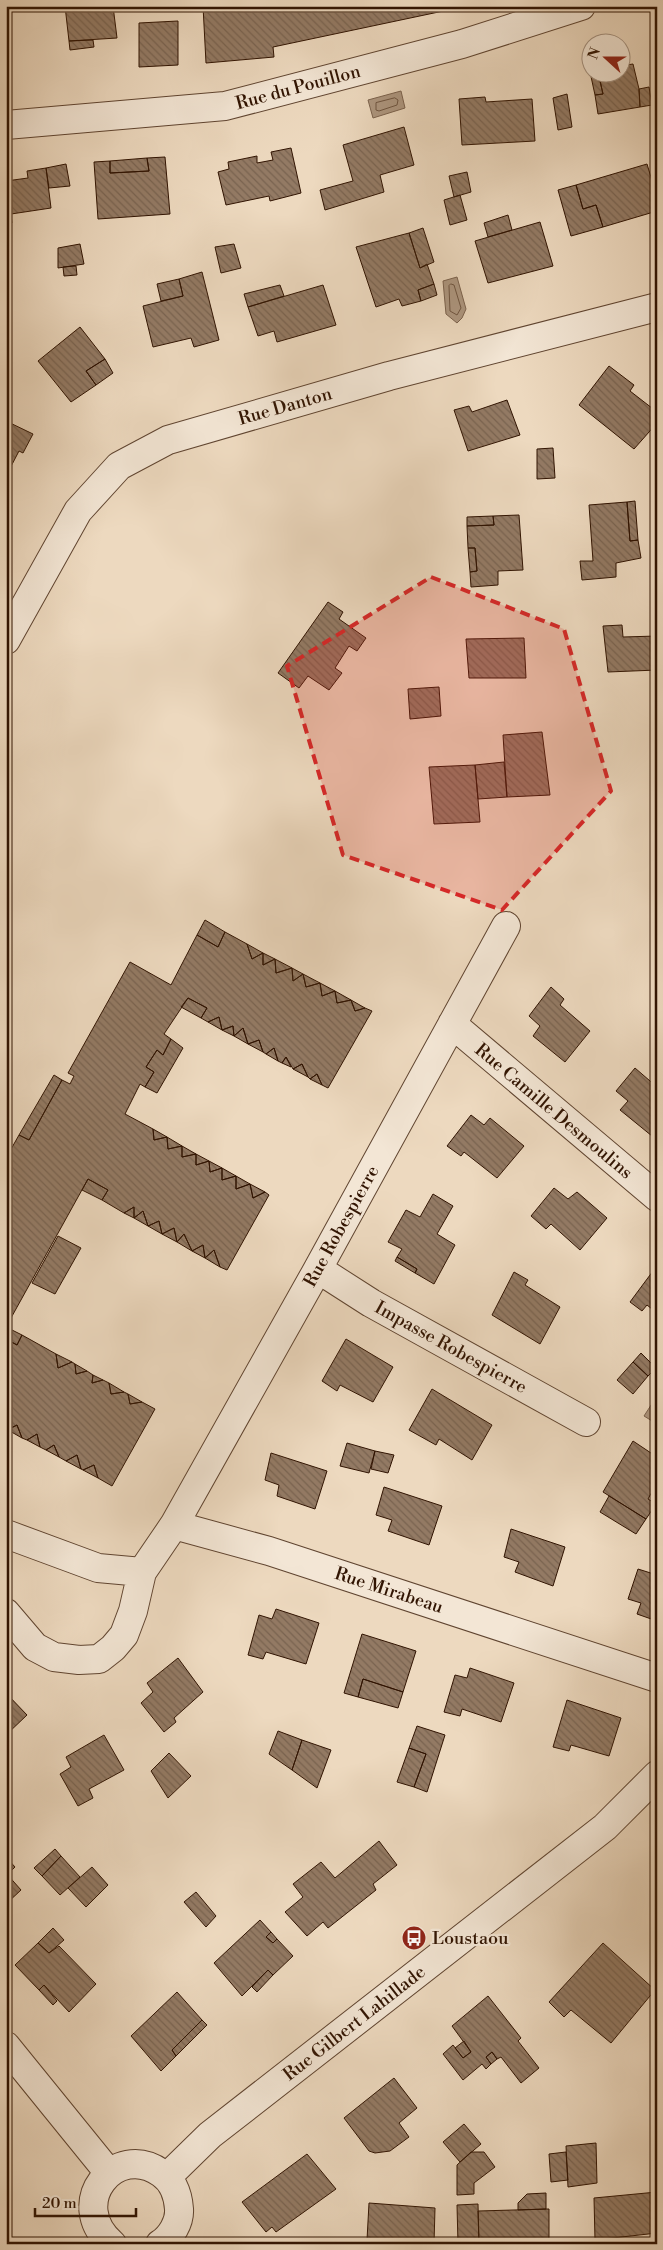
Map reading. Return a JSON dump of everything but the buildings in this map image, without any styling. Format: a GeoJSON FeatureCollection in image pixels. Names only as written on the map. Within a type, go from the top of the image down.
{"type":"FeatureCollection","features":[{"type":"Feature","properties":{"kind":"street","name":"Rue du Pouillon"},"geometry":{"type":"LineString","coordinates":[[6,126],[225,106],[462,44],[581,6]]}},
{"type":"Feature","properties":{"kind":"street","name":"Rue Danton"},"geometry":{"type":"LineString","coordinates":[[6,640],[78,511],[119,466],[168,440],[389,376],[657,307]]}},
{"type":"Feature","properties":{"kind":"street","name":"Rue Robespierre"},"geometry":{"type":"LineString","coordinates":[[174,1525],[318,1269],[506,926]]}},
{"type":"Feature","properties":{"kind":"street","name":"Rue Camille Desmoulins"},"geometry":{"type":"LineString","coordinates":[[452,1024],[657,1197]]}},
{"type":"Feature","properties":{"kind":"street","name":"Impasse Robespierre"},"geometry":{"type":"LineString","coordinates":[[318,1269],[371,1303],[586,1422]]}},
{"type":"Feature","properties":{"kind":"street"},"geometry":{"type":"LineString","coordinates":[[6,1613],[35,1647],[54,1657],[98,1660],[113,1648],[124,1635],[134,1611],[142,1572],[174,1525]]}},
{"type":"Feature","properties":{"kind":"street","name":"Rue Mirabeau"},"geometry":{"type":"LineString","coordinates":[[174,1525],[269,1551],[657,1678]]}},
{"type":"Feature","properties":{"kind":"street"},"geometry":{"type":"LineString","coordinates":[[6,1534],[98,1568],[142,1572]]}},
{"type":"Feature","properties":{"kind":"street","name":"Rue Gilbert Lahillade"},"geometry":{"type":"LineString","coordinates":[[167,2177],[210,2134],[605,1827],[657,1775]]}},
{"type":"Feature","properties":{"kind":"street"},"geometry":{"type":"LineString","coordinates":[[6,2046],[109,2173]]}},
{"type":"Feature","properties":{"kind":"street"},"geometry":{"type":"LineString","coordinates":[[101,2241],[93,2218],[93,2202],[99,2185],[109,2173],[126,2165],[142,2164],[154,2168],[167,2177],[178,2197],[180,2213],[175,2229],[162,2243]]}},
{"type":"Feature","properties":{"kind":"highlighted area"},"geometry":{"type":"Polygon","coordinates":[[[431,577],[564,629],[611,791],[502,910],[343,855],[287,666],[431,577]]]}},
{"type":"Feature","properties":{"kind":"water"},"geometry":{"type":"Polygon","coordinates":[[[401,91],[405,108],[373,118],[368,100],[401,91]]]}},
{"type":"Feature","properties":{"kind":"water"},"geometry":{"type":"Polygon","coordinates":[[[457,277],[466,309],[462,318],[457,323],[446,314],[443,281],[457,277]]]}},
{"type":"Feature","properties":{"kind":"water"},"geometry":{"type":"Polygon","coordinates":[[[655,1399],[657,1400],[657,1424],[644,1416],[655,1399]]]}},
{"type":"Feature","properties":{"kind":"place","name":"Loustaou"},"geometry":{"type":"Point","coordinates":[414,1938]}}]}
